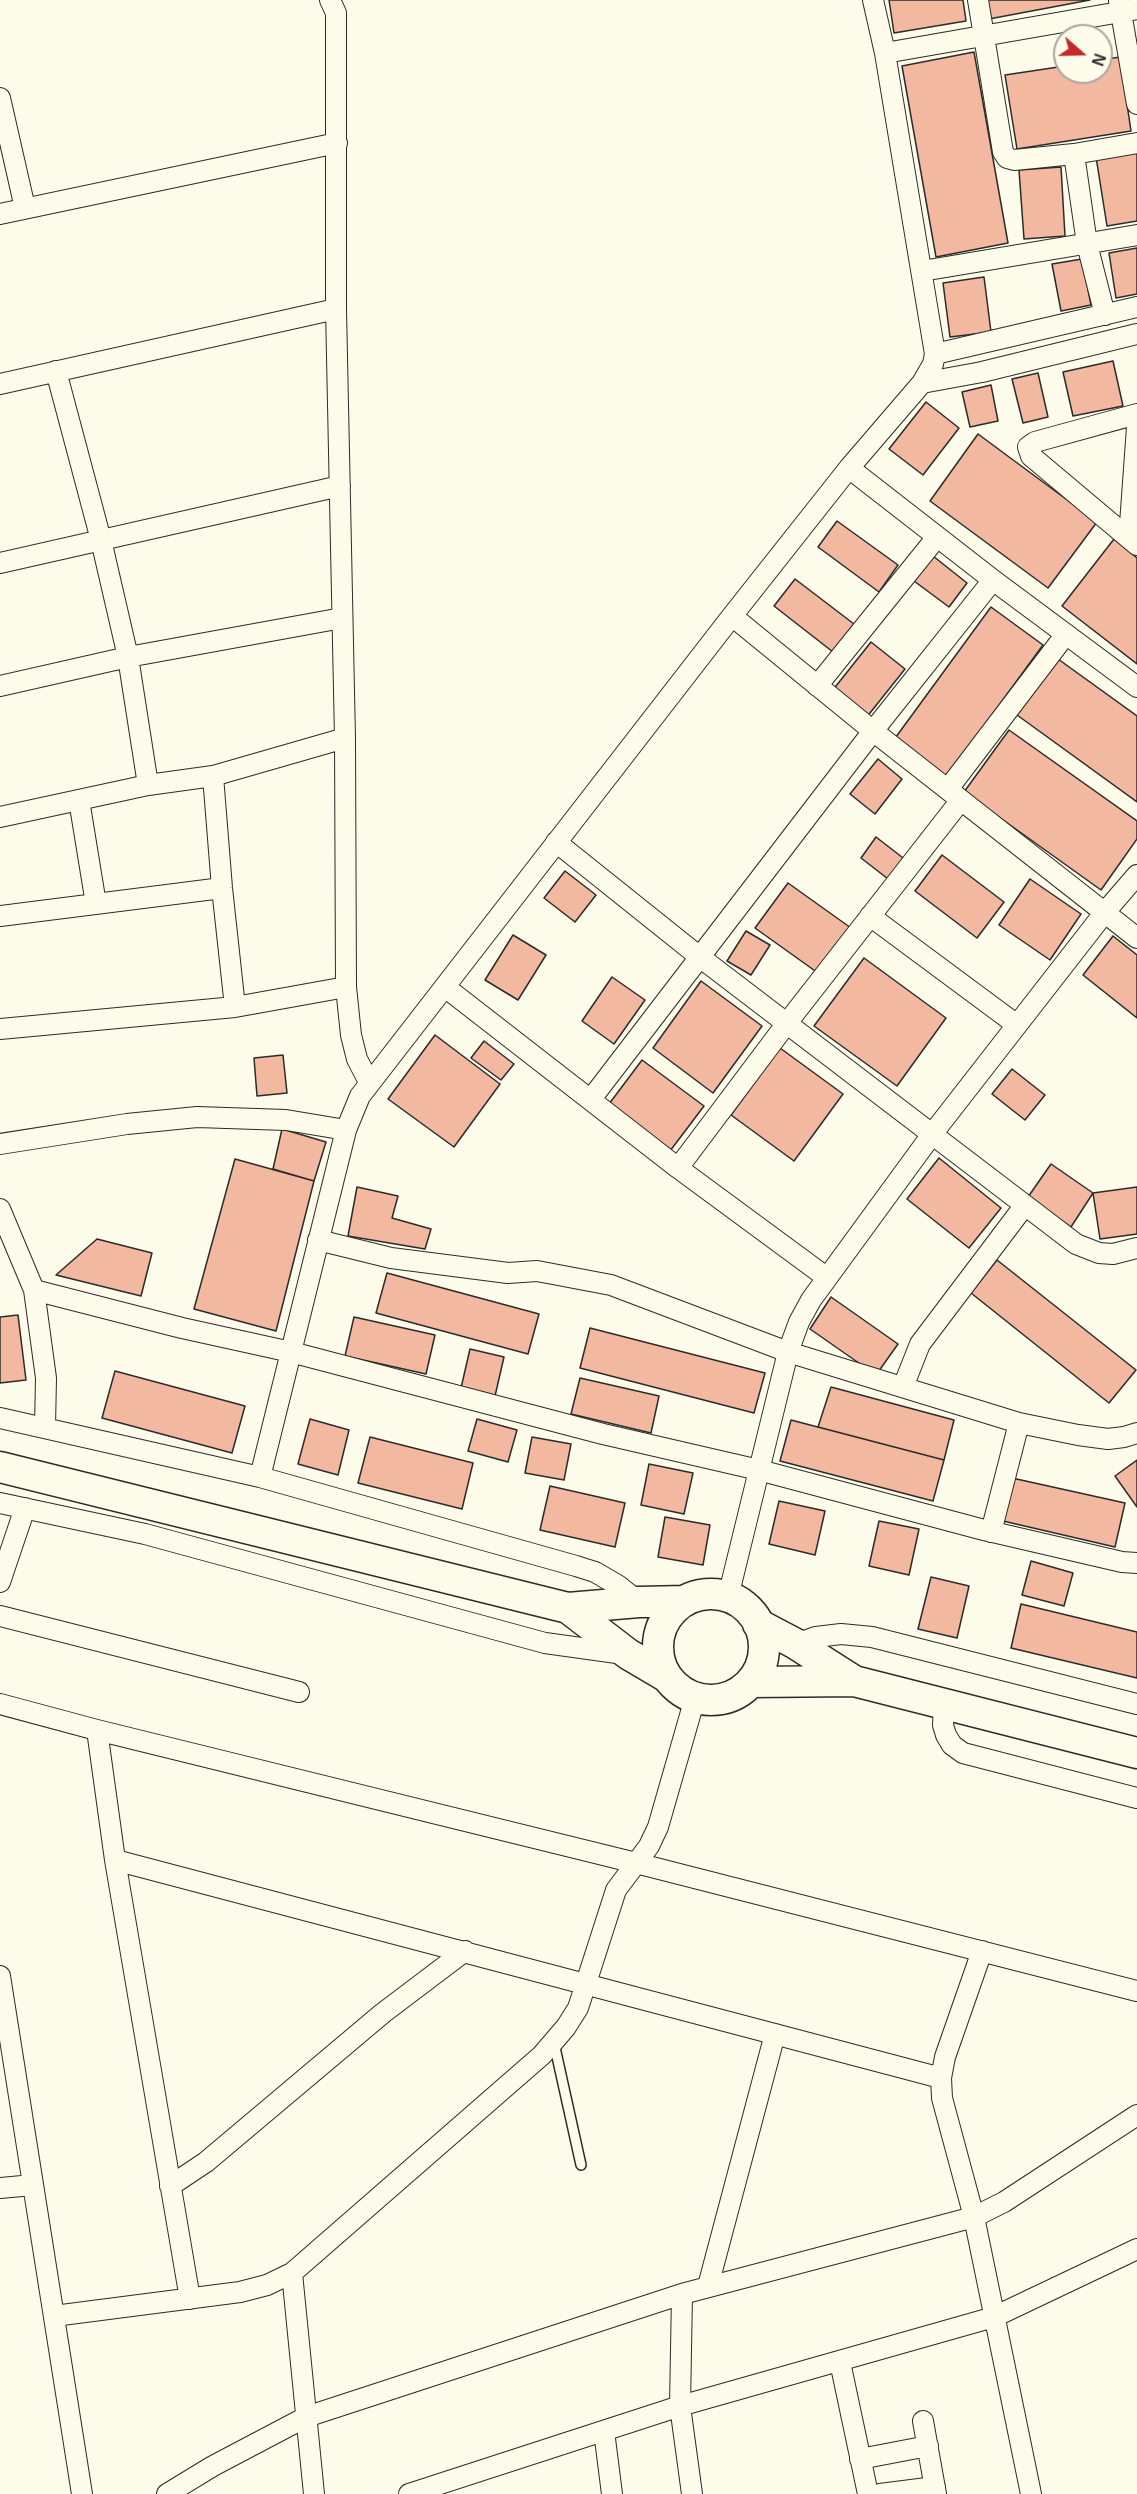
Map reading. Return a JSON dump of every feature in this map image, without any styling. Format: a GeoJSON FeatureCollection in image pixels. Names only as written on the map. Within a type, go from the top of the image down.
{"type":"FeatureCollection","features":[{"type":"Feature","properties":{"kind":"main road"},"geometry":{"type":"LineString","coordinates":[[0,1467],[568,1608],[685,1601],[706,1594],[728,1597],[746,1607],[758,1624],[763,1639],[763,1654],[759,1669],[751,1682],[740,1692],[725,1699],[710,1701],[695,1698],[684,1694],[667,1677],[628,1654],[568,1608]]}},
{"type":"Feature","properties":{"kind":"main road"},"geometry":{"type":"LineString","coordinates":[[667,1677],[660,1661],[658,1644],[662,1627],[672,1612],[685,1601]]}},
{"type":"Feature","properties":{"kind":"main road"},"geometry":{"type":"LineString","coordinates":[[758,1624],[796,1644],[854,1681]]}},
{"type":"Feature","properties":{"kind":"main road"},"geometry":{"type":"LineString","coordinates":[[751,1682],[854,1681],[1137,1753]]}},
{"type":"Feature","properties":{"kind":"street"},"geometry":{"type":"LineString","coordinates":[[330,0],[336,13],[336,309],[345,738],[346,987],[355,1051],[369,1082]]}},
{"type":"Feature","properties":{"kind":"street"},"geometry":{"type":"LineString","coordinates":[[260,1477],[346,1130],[360,1096],[555,842],[629,752],[732,616],[849,468],[922,383],[933,364],[935,354],[922,271],[885,53],[873,0]]}},
{"type":"Feature","properties":{"kind":"street"},"geometry":{"type":"LineString","coordinates":[[978,0],[1005,156],[1014,160],[1074,154],[1137,143]]}},
{"type":"Feature","properties":{"kind":"street"},"geometry":{"type":"LineString","coordinates":[[885,53],[1126,7],[1137,104]]}},
{"type":"Feature","properties":{"kind":"street"},"geometry":{"type":"LineString","coordinates":[[0,98],[25,208]]}},
{"type":"Feature","properties":{"kind":"street"},"geometry":{"type":"LineString","coordinates":[[0,214],[337,143]]}},
{"type":"Feature","properties":{"kind":"street"},"geometry":{"type":"LineString","coordinates":[[1074,154],[1087,244],[1105,315]]}},
{"type":"Feature","properties":{"kind":"street"},"geometry":{"type":"LineString","coordinates":[[922,271],[1137,235]]}},
{"type":"Feature","properties":{"kind":"street"},"geometry":{"type":"LineString","coordinates":[[935,354],[1137,307]]}},
{"type":"Feature","properties":{"kind":"street"},"geometry":{"type":"LineString","coordinates":[[0,384],[336,309]]}},
{"type":"Feature","properties":{"kind":"street"},"geometry":{"type":"LineString","coordinates":[[922,383],[982,372],[1137,334]]}},
{"type":"Feature","properties":{"kind":"street"},"geometry":{"type":"LineString","coordinates":[[57,371],[101,540],[128,657],[148,785]]}},
{"type":"Feature","properties":{"kind":"street"},"geometry":{"type":"LineString","coordinates":[[1133,541],[1031,456],[1028,447],[1035,442],[1137,414]]}},
{"type":"Feature","properties":{"kind":"street"},"geometry":{"type":"LineString","coordinates":[[1133,541],[1137,427]]}},
{"type":"Feature","properties":{"kind":"street"},"geometry":{"type":"LineString","coordinates":[[849,468],[993,580],[1137,687]]}},
{"type":"Feature","properties":{"kind":"street"},"geometry":{"type":"LineString","coordinates":[[0,563],[340,486]]}},
{"type":"Feature","properties":{"kind":"street"},"geometry":{"type":"LineString","coordinates":[[817,686],[937,537]]}},
{"type":"Feature","properties":{"kind":"street"},"geometry":{"type":"LineString","coordinates":[[591,1099],[873,731],[993,580]]}},
{"type":"Feature","properties":{"kind":"street"},"geometry":{"type":"LineString","coordinates":[[732,616],[873,731],[1137,938]]}},
{"type":"Feature","properties":{"kind":"street"},"geometry":{"type":"LineString","coordinates":[[0,686],[128,657],[342,618]]}},
{"type":"Feature","properties":{"kind":"street"},"geometry":{"type":"LineString","coordinates":[[678,1168],[870,916],[1066,634]]}},
{"type":"Feature","properties":{"kind":"street"},"geometry":{"type":"LineString","coordinates":[[0,817],[148,785],[213,777],[345,738]]}},
{"type":"Feature","properties":{"kind":"street"},"geometry":{"type":"LineString","coordinates":[[213,777],[235,1007]]}},
{"type":"Feature","properties":{"kind":"street"},"geometry":{"type":"LineString","coordinates":[[79,800],[96,904]]}},
{"type":"Feature","properties":{"kind":"street"},"geometry":{"type":"LineString","coordinates":[[555,842],[701,958],[1086,1250],[1113,1254],[1137,1248]]}},
{"type":"Feature","properties":{"kind":"street"},"geometry":{"type":"LineString","coordinates":[[728,1597],[788,1352],[800,1322],[826,1277],[933,1133],[1105,912],[1137,875]]}},
{"type":"Feature","properties":{"kind":"street"},"geometry":{"type":"LineString","coordinates":[[0,916],[222,888]]}},
{"type":"Feature","properties":{"kind":"street"},"geometry":{"type":"LineString","coordinates":[[870,916],[1017,1025]]}},
{"type":"Feature","properties":{"kind":"street"},"geometry":{"type":"LineString","coordinates":[[0,1029],[235,1007],[346,987]]}},
{"type":"Feature","properties":{"kind":"street"},"geometry":{"type":"LineString","coordinates":[[445,987],[678,1168],[826,1277]]}},
{"type":"Feature","properties":{"kind":"street"},"geometry":{"type":"LineString","coordinates":[[0,1144],[127,1124],[197,1117],[286,1120],[346,1130]]}},
{"type":"Feature","properties":{"kind":"street"},"geometry":{"type":"LineString","coordinates":[[903,1387],[925,1337],[1025,1205]]}},
{"type":"Feature","properties":{"kind":"street"},"geometry":{"type":"LineString","coordinates":[[0,1209],[34,1290],[46,1378],[45,1427]]}},
{"type":"Feature","properties":{"kind":"street"},"geometry":{"type":"LineString","coordinates":[[318,1240],[391,1258],[498,1272],[537,1271],[611,1285],[788,1352],[1019,1423],[1078,1435],[1108,1438],[1137,1433]]}},
{"type":"Feature","properties":{"kind":"street"},"geometry":{"type":"LineString","coordinates":[[34,1290],[182,1328],[291,1352],[603,1434],[759,1470],[991,1532],[1122,1562],[1137,1563]]}},
{"type":"Feature","properties":{"kind":"street"},"geometry":{"type":"LineString","coordinates":[[0,1418],[260,1477],[595,1572],[619,1586],[639,1602]]}},
{"type":"Feature","properties":{"kind":"street"},"geometry":{"type":"LineString","coordinates":[[991,1532],[1019,1423]]}},
{"type":"Feature","properties":{"kind":"street"},"geometry":{"type":"LineString","coordinates":[[0,1503],[145,1534],[545,1643],[628,1654]]}},
{"type":"Feature","properties":{"kind":"street"},"geometry":{"type":"LineString","coordinates":[[0,1582],[25,1508]]}},
{"type":"Feature","properties":{"kind":"street"},"geometry":{"type":"LineString","coordinates":[[0,1616],[298,1692]]}},
{"type":"Feature","properties":{"kind":"street"},"geometry":{"type":"LineString","coordinates":[[796,1644],[816,1637],[841,1634],[872,1638],[1137,1704]]}},
{"type":"Feature","properties":{"kind":"street"},"geometry":{"type":"LineString","coordinates":[[54,2316],[240,2292],[267,2286],[292,2273],[554,2043],[578,2008],[611,1902],[622,1880],[649,1846],[658,1827],[695,1698]]}},
{"type":"Feature","properties":{"kind":"street"},"geometry":{"type":"LineString","coordinates":[[944,1703],[943,1725],[946,1735],[952,1745],[963,1753],[1137,1798]]}},
{"type":"Feature","properties":{"kind":"street"},"geometry":{"type":"LineString","coordinates":[[0,1704],[1137,1991]]}},
{"type":"Feature","properties":{"kind":"street"},"geometry":{"type":"LineString","coordinates":[[97,1730],[115,1860],[190,2299]]}},
{"type":"Feature","properties":{"kind":"street"},"geometry":{"type":"LineString","coordinates":[[115,1860],[941,2078]]}},
{"type":"Feature","properties":{"kind":"street"},"geometry":{"type":"LineString","coordinates":[[170,2186],[206,2162],[383,2013],[465,1951]]}},
{"type":"Feature","properties":{"kind":"street"},"geometry":{"type":"LineString","coordinates":[[982,1952],[945,2057],[941,2078],[944,2107],[974,2217],[1030,2494]]}},
{"type":"Feature","properties":{"kind":"street"},"geometry":{"type":"LineString","coordinates":[[0,1976],[82,2494]]}},
{"type":"Feature","properties":{"kind":"street"},"geometry":{"type":"LineString","coordinates":[[708,2286],[775,2034]]}},
{"type":"Feature","properties":{"kind":"street"},"geometry":{"type":"LineString","coordinates":[[167,2494],[213,2466],[306,2417],[708,2286],[974,2217],[1004,2202],[1137,2115]]}},
{"type":"Feature","properties":{"kind":"street"},"geometry":{"type":"LineString","coordinates":[[165,2153],[206,2162]]}},
{"type":"Feature","properties":{"kind":"street"},"geometry":{"type":"LineString","coordinates":[[0,2188],[33,2185]]}},
{"type":"Feature","properties":{"kind":"street"},"geometry":{"type":"LineString","coordinates":[[409,2494],[680,2406],[994,2318],[1137,2249]]}},
{"type":"Feature","properties":{"kind":"street"},"geometry":{"type":"LineString","coordinates":[[292,2273],[314,2494]]}},
{"type":"Feature","properties":{"kind":"street"},"geometry":{"type":"LineString","coordinates":[[682,2294],[680,2406],[692,2494]]}},
{"type":"Feature","properties":{"kind":"street"},"geometry":{"type":"LineString","coordinates":[[840,2362],[868,2494]]}},
{"type":"Feature","properties":{"kind":"street"},"geometry":{"type":"LineString","coordinates":[[880,2494],[936,2490],[923,2421]]}},
{"type":"Feature","properties":{"kind":"street"},"geometry":{"type":"LineString","coordinates":[[604,2431],[612,2494]]}},
{"type":"Feature","properties":{"kind":"street"},"geometry":{"type":"LineString","coordinates":[[860,2459],[928,2446]]}},
{"type":"Feature","properties":{"kind":"lane"},"geometry":{"type":"LineString","coordinates":[[554,2043],[581,2165]]}},
{"type":"Feature","properties":{"kind":"building"},"geometry":{"type":"Polygon","coordinates":[[[889,0],[963,0],[966,21],[894,33],[889,0]]]}},
{"type":"Feature","properties":{"kind":"building"},"geometry":{"type":"Polygon","coordinates":[[[986,0],[1090,0],[989,19],[986,0]]]}},
{"type":"Feature","properties":{"kind":"building"},"geometry":{"type":"Polygon","coordinates":[[[974,52],[1008,243],[936,257],[902,66],[974,52]]]}},
{"type":"Feature","properties":{"kind":"building"},"geometry":{"type":"Polygon","coordinates":[[[1120,57],[1131,131],[1017,149],[1005,75],[1053,68],[1053,84],[1113,84],[1113,58],[1120,57]]]}},
{"type":"Feature","properties":{"kind":"building"},"geometry":{"type":"Polygon","coordinates":[[[1137,150],[1137,221],[1107,226],[1096,157],[1137,150]]]}},
{"type":"Feature","properties":{"kind":"building"},"geometry":{"type":"Polygon","coordinates":[[[1061,167],[1065,236],[1024,239],[1019,170],[1061,167]]]}},
{"type":"Feature","properties":{"kind":"building"},"geometry":{"type":"Polygon","coordinates":[[[1137,248],[1137,294],[1116,298],[1109,253],[1137,248]]]}},
{"type":"Feature","properties":{"kind":"building"},"geometry":{"type":"Polygon","coordinates":[[[1082,259],[1091,305],[1061,311],[1052,264],[1082,259]]]}},
{"type":"Feature","properties":{"kind":"building"},"geometry":{"type":"Polygon","coordinates":[[[984,277],[991,332],[950,337],[943,283],[984,277]]]}},
{"type":"Feature","properties":{"kind":"building"},"geometry":{"type":"Polygon","coordinates":[[[1113,361],[1123,406],[1073,416],[1063,372],[1113,361]]]}},
{"type":"Feature","properties":{"kind":"building"},"geometry":{"type":"Polygon","coordinates":[[[1038,373],[1048,417],[1023,423],[1012,379],[1038,373]]]}},
{"type":"Feature","properties":{"kind":"building"},"geometry":{"type":"Polygon","coordinates":[[[991,385],[998,421],[970,427],[962,392],[991,385]]]}},
{"type":"Feature","properties":{"kind":"building"},"geometry":{"type":"Polygon","coordinates":[[[926,402],[959,428],[923,475],[889,449],[926,402]]]}},
{"type":"Feature","properties":{"kind":"building"},"geometry":{"type":"Polygon","coordinates":[[[978,434],[1097,522],[1048,588],[930,501],[978,434]]]}},
{"type":"Feature","properties":{"kind":"building"},"geometry":{"type":"Polygon","coordinates":[[[837,521],[898,565],[879,592],[818,547],[837,521]]]}},
{"type":"Feature","properties":{"kind":"building"},"geometry":{"type":"Polygon","coordinates":[[[1114,539],[1137,558],[1137,664],[1062,606],[1114,539]]]}},
{"type":"Feature","properties":{"kind":"building"},"geometry":{"type":"Polygon","coordinates":[[[933,556],[967,583],[949,607],[914,581],[933,556]]]}},
{"type":"Feature","properties":{"kind":"building"},"geometry":{"type":"Polygon","coordinates":[[[795,579],[854,624],[833,652],[774,606],[795,579]]]}},
{"type":"Feature","properties":{"kind":"building"},"geometry":{"type":"Polygon","coordinates":[[[991,607],[1043,645],[945,779],[893,741],[991,607]]]}},
{"type":"Feature","properties":{"kind":"building"},"geometry":{"type":"Polygon","coordinates":[[[871,642],[905,669],[866,718],[832,691],[871,642]]]}},
{"type":"Feature","properties":{"kind":"building"},"geometry":{"type":"Polygon","coordinates":[[[1058,659],[1137,716],[1137,802],[1017,715],[1058,659]]]}},
{"type":"Feature","properties":{"kind":"building"},"geometry":{"type":"Polygon","coordinates":[[[1009,730],[1137,821],[1137,839],[1101,890],[964,792],[1009,730]]]}},
{"type":"Feature","properties":{"kind":"building"},"geometry":{"type":"Polygon","coordinates":[[[878,759],[902,779],[875,814],[850,794],[878,759]]]}},
{"type":"Feature","properties":{"kind":"building"},"geometry":{"type":"Polygon","coordinates":[[[876,837],[907,861],[892,882],[861,858],[876,837]]]}},
{"type":"Feature","properties":{"kind":"building"},"geometry":{"type":"Polygon","coordinates":[[[942,855],[1004,902],[977,938],[915,891],[942,855]]]}},
{"type":"Feature","properties":{"kind":"building"},"geometry":{"type":"Polygon","coordinates":[[[565,871],[596,895],[575,922],[544,898],[565,871]]]}},
{"type":"Feature","properties":{"kind":"building"},"geometry":{"type":"Polygon","coordinates":[[[1030,879],[1081,914],[1050,960],[999,925],[1030,879]]]}},
{"type":"Feature","properties":{"kind":"building"},"geometry":{"type":"Polygon","coordinates":[[[788,883],[851,928],[818,973],[755,928],[788,883]]]}},
{"type":"Feature","properties":{"kind":"building"},"geometry":{"type":"Polygon","coordinates":[[[746,931],[770,945],[751,975],[727,961],[746,931]]]}},
{"type":"Feature","properties":{"kind":"building"},"geometry":{"type":"Polygon","coordinates":[[[513,935],[546,955],[518,1000],[485,980],[513,935]]]}},
{"type":"Feature","properties":{"kind":"building"},"geometry":{"type":"Polygon","coordinates":[[[1113,936],[1137,955],[1137,1018],[1083,975],[1113,936]]]}},
{"type":"Feature","properties":{"kind":"building"},"geometry":{"type":"Polygon","coordinates":[[[864,958],[946,1018],[897,1086],[814,1026],[864,958]]]}},
{"type":"Feature","properties":{"kind":"building"},"geometry":{"type":"Polygon","coordinates":[[[612,977],[645,1000],[614,1044],[582,1021],[612,977]]]}},
{"type":"Feature","properties":{"kind":"building"},"geometry":{"type":"Polygon","coordinates":[[[701,981],[762,1026],[713,1093],[653,1048],[701,981]]]}},
{"type":"Feature","properties":{"kind":"building"},"geometry":{"type":"Polygon","coordinates":[[[435,1035],[500,1084],[454,1147],[388,1099],[435,1035]]]}},
{"type":"Feature","properties":{"kind":"building"},"geometry":{"type":"Polygon","coordinates":[[[484,1041],[514,1064],[501,1080],[471,1058],[484,1041]]]}},
{"type":"Feature","properties":{"kind":"building"},"geometry":{"type":"Polygon","coordinates":[[[780,1048],[843,1094],[794,1161],[731,1115],[780,1048]]]}},
{"type":"Feature","properties":{"kind":"building"},"geometry":{"type":"Polygon","coordinates":[[[283,1055],[287,1093],[257,1096],[254,1058],[283,1055]]]}},
{"type":"Feature","properties":{"kind":"building"},"geometry":{"type":"Polygon","coordinates":[[[642,1060],[704,1106],[670,1151],[609,1104],[642,1060]]]}},
{"type":"Feature","properties":{"kind":"building"},"geometry":{"type":"Polygon","coordinates":[[[1012,1069],[1045,1095],[1025,1120],[992,1094],[1012,1069]]]}},
{"type":"Feature","properties":{"kind":"building"},"geometry":{"type":"Polygon","coordinates":[[[282,1129],[326,1142],[314,1181],[273,1169],[282,1129]]]}},
{"type":"Feature","properties":{"kind":"building"},"geometry":{"type":"Polygon","coordinates":[[[939,1158],[1001,1208],[969,1248],[907,1199],[939,1158]]]}},
{"type":"Feature","properties":{"kind":"building"},"geometry":{"type":"Polygon","coordinates":[[[235,1159],[314,1181],[276,1331],[194,1309],[235,1159]]]}},
{"type":"Feature","properties":{"kind":"building"},"geometry":{"type":"Polygon","coordinates":[[[1051,1164],[1093,1193],[1071,1227],[1028,1197],[1051,1164]]]}},
{"type":"Feature","properties":{"kind":"building"},"geometry":{"type":"Polygon","coordinates":[[[357,1187],[398,1196],[392,1218],[431,1229],[425,1249],[348,1236],[357,1187]]]}},
{"type":"Feature","properties":{"kind":"building"},"geometry":{"type":"Polygon","coordinates":[[[1137,1187],[1137,1234],[1100,1239],[1093,1193],[1137,1187]]]}},
{"type":"Feature","properties":{"kind":"building"},"geometry":{"type":"Polygon","coordinates":[[[97,1239],[152,1253],[141,1296],[56,1275],[97,1239]]]}},
{"type":"Feature","properties":{"kind":"building"},"geometry":{"type":"Polygon","coordinates":[[[997,1260],[1136,1370],[1109,1403],[971,1293],[997,1260]]]}},
{"type":"Feature","properties":{"kind":"building"},"geometry":{"type":"Polygon","coordinates":[[[387,1273],[539,1314],[528,1354],[376,1313],[387,1273]]]}},
{"type":"Feature","properties":{"kind":"building"},"geometry":{"type":"Polygon","coordinates":[[[831,1297],[898,1344],[876,1375],[810,1329],[831,1297]]]}},
{"type":"Feature","properties":{"kind":"building"},"geometry":{"type":"Polygon","coordinates":[[[18,1315],[26,1380],[0,1383],[0,1317],[18,1315]]]}},
{"type":"Feature","properties":{"kind":"building"},"geometry":{"type":"Polygon","coordinates":[[[354,1317],[435,1335],[426,1374],[345,1356],[354,1317]]]}},
{"type":"Feature","properties":{"kind":"building"},"geometry":{"type":"Polygon","coordinates":[[[590,1328],[765,1373],[754,1413],[580,1368],[590,1328]]]}},
{"type":"Feature","properties":{"kind":"building"},"geometry":{"type":"Polygon","coordinates":[[[470,1349],[504,1357],[495,1396],[461,1388],[470,1349]]]}},
{"type":"Feature","properties":{"kind":"building"},"geometry":{"type":"Polygon","coordinates":[[[115,1371],[245,1406],[232,1453],[102,1418],[115,1371]]]}},
{"type":"Feature","properties":{"kind":"building"},"geometry":{"type":"Polygon","coordinates":[[[580,1378],[659,1396],[651,1433],[571,1414],[580,1378]]]}},
{"type":"Feature","properties":{"kind":"building"},"geometry":{"type":"Polygon","coordinates":[[[831,1387],[954,1420],[944,1460],[818,1427],[831,1387]]]}},
{"type":"Feature","properties":{"kind":"building"},"geometry":{"type":"Polygon","coordinates":[[[310,1419],[349,1430],[338,1475],[298,1464],[310,1419]]]}},
{"type":"Feature","properties":{"kind":"building"},"geometry":{"type":"Polygon","coordinates":[[[477,1419],[517,1430],[508,1462],[468,1451],[477,1419]]]}},
{"type":"Feature","properties":{"kind":"building"},"geometry":{"type":"Polygon","coordinates":[[[791,1420],[944,1460],[933,1501],[780,1461],[791,1420]]]}},
{"type":"Feature","properties":{"kind":"building"},"geometry":{"type":"Polygon","coordinates":[[[370,1437],[473,1463],[462,1509],[358,1483],[370,1437]]]}},
{"type":"Feature","properties":{"kind":"building"},"geometry":{"type":"Polygon","coordinates":[[[532,1437],[571,1444],[564,1480],[525,1473],[532,1437]]]}},
{"type":"Feature","properties":{"kind":"building"},"geometry":{"type":"Polygon","coordinates":[[[1137,1460],[1137,1507],[1115,1476],[1137,1460]]]}},
{"type":"Feature","properties":{"kind":"building"},"geometry":{"type":"Polygon","coordinates":[[[649,1464],[693,1473],[684,1514],[641,1505],[649,1464]]]}},
{"type":"Feature","properties":{"kind":"building"},"geometry":{"type":"Polygon","coordinates":[[[1012,1478],[1125,1503],[1115,1547],[1003,1521],[1012,1478]]]}},
{"type":"Feature","properties":{"kind":"building"},"geometry":{"type":"Polygon","coordinates":[[[550,1486],[625,1503],[615,1547],[540,1530],[550,1486]]]}},
{"type":"Feature","properties":{"kind":"building"},"geometry":{"type":"Polygon","coordinates":[[[779,1501],[825,1511],[815,1555],[769,1544],[779,1501]]]}},
{"type":"Feature","properties":{"kind":"building"},"geometry":{"type":"Polygon","coordinates":[[[665,1517],[710,1525],[703,1565],[658,1557],[665,1517]]]}},
{"type":"Feature","properties":{"kind":"building"},"geometry":{"type":"Polygon","coordinates":[[[879,1521],[919,1529],[909,1575],[869,1566],[879,1521]]]}},
{"type":"Feature","properties":{"kind":"building"},"geometry":{"type":"Polygon","coordinates":[[[1031,1561],[1073,1573],[1064,1606],[1022,1595],[1031,1561]]]}},
{"type":"Feature","properties":{"kind":"building"},"geometry":{"type":"Polygon","coordinates":[[[931,1577],[969,1586],[957,1638],[918,1629],[931,1577]]]}},
{"type":"Feature","properties":{"kind":"building"},"geometry":{"type":"Polygon","coordinates":[[[1021,1604],[1137,1632],[1137,1678],[1011,1648],[1021,1604]]]}}]}
